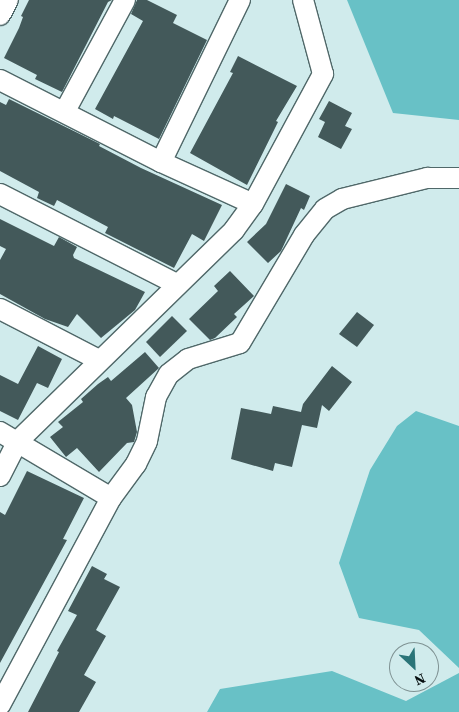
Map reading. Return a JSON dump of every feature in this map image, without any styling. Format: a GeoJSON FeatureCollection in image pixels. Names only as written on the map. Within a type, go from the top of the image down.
{"type":"FeatureCollection","features":[{"type":"Feature","properties":{"kind":"street"},"geometry":{"type":"LineString","coordinates":[[0,15],[8,0]]}},
{"type":"Feature","properties":{"kind":"street"},"geometry":{"type":"LineString","coordinates":[[66,112],[125,0]]}},
{"type":"Feature","properties":{"kind":"street"},"geometry":{"type":"LineString","coordinates":[[161,162],[240,0]]}},
{"type":"Feature","properties":{"kind":"street"},"geometry":{"type":"LineString","coordinates":[[0,476],[18,441],[234,230],[253,204],[323,74],[303,0]]}},
{"type":"Feature","properties":{"kind":"street"},"geometry":{"type":"LineString","coordinates":[[0,80],[161,162],[253,204]]}},
{"type":"Feature","properties":{"kind":"street"},"geometry":{"type":"LineString","coordinates":[[0,705],[111,498],[136,464],[143,448],[156,397],[168,374],[188,359],[240,343],[304,235],[325,209],[342,199],[428,178],[459,178]]}},
{"type":"Feature","properties":{"kind":"street"},"geometry":{"type":"LineString","coordinates":[[0,194],[177,284]]}},
{"type":"Feature","properties":{"kind":"street"},"geometry":{"type":"LineString","coordinates":[[0,309],[99,360]]}},
{"type":"Feature","properties":{"kind":"street"},"geometry":{"type":"LineString","coordinates":[[0,432],[111,498]]}},
{"type":"Feature","properties":{"kind":"shaded area"},"geometry":{"type":"Polygon","coordinates":[[[347,0],[459,0],[459,120],[393,113],[347,0]]]}},
{"type":"Feature","properties":{"kind":"shaded area"},"geometry":{"type":"Polygon","coordinates":[[[416,411],[459,426],[459,668],[439,649],[439,642],[432,642],[419,630],[359,618],[339,563],[370,470],[397,426],[416,411]]]}},
{"type":"Feature","properties":{"kind":"shaded area"},"geometry":{"type":"Polygon","coordinates":[[[332,671],[406,701],[423,692],[439,692],[439,684],[459,673],[459,712],[207,712],[220,689],[332,671]]]}},
{"type":"Feature","properties":{"kind":"building"},"geometry":{"type":"Polygon","coordinates":[[[29,0],[112,0],[108,2],[62,92],[35,79],[37,75],[4,58],[19,28],[23,17],[21,16],[29,0]]]}},
{"type":"Feature","properties":{"kind":"building"},"geometry":{"type":"Polygon","coordinates":[[[137,0],[147,0],[177,15],[173,23],[207,40],[159,139],[114,116],[113,119],[95,109],[143,21],[131,14],[137,0]]]}},
{"type":"Feature","properties":{"kind":"building"},"geometry":{"type":"Polygon","coordinates":[[[238,56],[297,86],[276,121],[278,122],[247,185],[190,153],[233,73],[230,72],[238,56]]]}},
{"type":"Feature","properties":{"kind":"building"},"geometry":{"type":"Polygon","coordinates":[[[9,99],[100,144],[99,146],[141,168],[222,205],[204,241],[192,234],[174,268],[105,233],[108,227],[57,200],[54,206],[37,198],[39,192],[0,171],[0,102],[6,105],[9,99]]]}},
{"type":"Feature","properties":{"kind":"building"},"geometry":{"type":"Polygon","coordinates":[[[329,101],[352,113],[345,126],[352,129],[341,149],[318,137],[325,122],[319,119],[329,101]]]}},
{"type":"Feature","properties":{"kind":"building"},"geometry":{"type":"Polygon","coordinates":[[[286,184],[310,196],[304,210],[301,208],[281,251],[268,263],[247,242],[266,224],[286,184]]]}},
{"type":"Feature","properties":{"kind":"building"},"geometry":{"type":"Polygon","coordinates":[[[0,219],[54,246],[59,237],[77,247],[73,255],[74,258],[145,292],[135,310],[101,338],[77,314],[68,327],[45,319],[0,294],[0,260],[6,249],[0,246],[0,219]]]}},
{"type":"Feature","properties":{"kind":"building"},"geometry":{"type":"Polygon","coordinates":[[[230,271],[254,296],[234,314],[237,317],[215,338],[210,340],[189,319],[218,291],[214,286],[230,271]]]}},
{"type":"Feature","properties":{"kind":"building"},"geometry":{"type":"Polygon","coordinates":[[[357,312],[374,325],[357,347],[339,334],[357,312]]]}},
{"type":"Feature","properties":{"kind":"building"},"geometry":{"type":"Polygon","coordinates":[[[172,316],[187,331],[160,357],[146,342],[172,316]]]}},
{"type":"Feature","properties":{"kind":"building"},"geometry":{"type":"Polygon","coordinates":[[[38,346],[62,359],[48,388],[37,383],[18,420],[0,411],[0,375],[18,384],[38,346]]]}},
{"type":"Feature","properties":{"kind":"building"},"geometry":{"type":"Polygon","coordinates":[[[145,352],[159,368],[126,398],[132,405],[137,432],[134,442],[127,443],[99,472],[77,448],[66,457],[50,437],[63,427],[58,422],[83,402],[81,399],[98,384],[108,377],[111,381],[145,352]]]}},
{"type":"Feature","properties":{"kind":"building"},"geometry":{"type":"Polygon","coordinates":[[[332,366],[352,382],[329,411],[322,405],[317,428],[302,425],[292,467],[275,463],[273,471],[231,459],[241,408],[271,414],[273,406],[301,412],[303,404],[332,366]]]}},
{"type":"Feature","properties":{"kind":"building"},"geometry":{"type":"Polygon","coordinates":[[[27,471],[84,498],[63,539],[67,540],[0,663],[0,512],[5,515],[27,471]]]}},
{"type":"Feature","properties":{"kind":"building"},"geometry":{"type":"Polygon","coordinates":[[[92,566],[107,574],[104,579],[120,587],[96,630],[106,636],[84,675],[96,682],[79,712],[28,712],[59,652],[57,651],[77,615],[68,611],[92,566]]]}}]}
